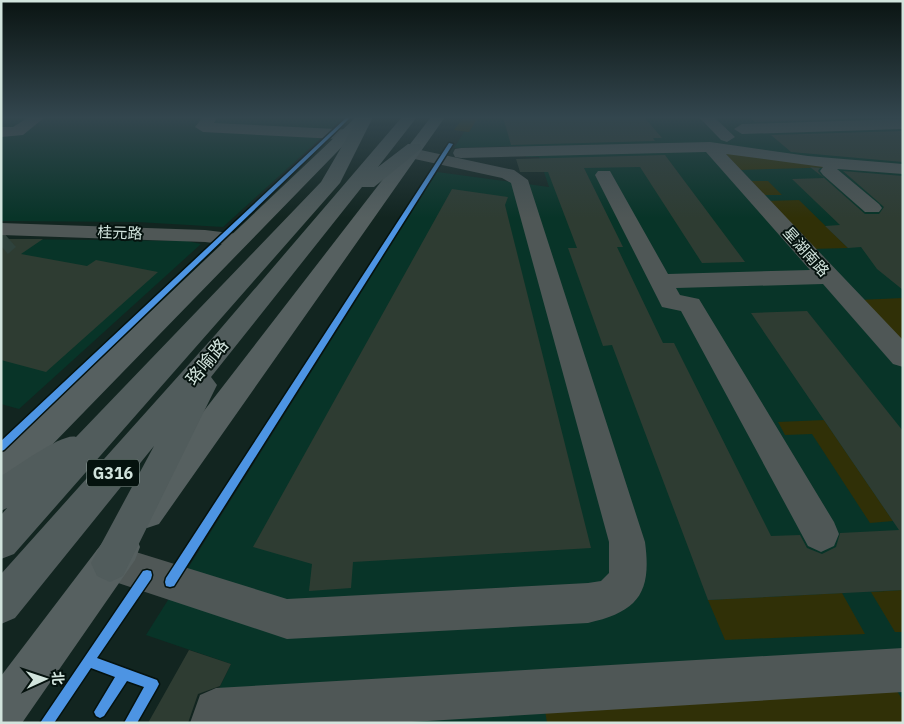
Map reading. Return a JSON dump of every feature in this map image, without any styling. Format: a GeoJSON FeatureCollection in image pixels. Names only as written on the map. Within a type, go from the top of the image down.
{"type":"FeatureCollection","features":[{"type":"Feature","properties":{"kind":"highway"},"geometry":{"type":"LineString","coordinates":[[328,186],[344,151]]}},
{"type":"Feature","properties":{"kind":"highway","name":"珞喻路"},"geometry":{"type":"LineString","coordinates":[[1,541],[360,151]]}},
{"type":"Feature","properties":{"kind":"highway","name":"珞喻路"},"geometry":{"type":"LineString","coordinates":[[1,604],[225,341],[381,151]]}},
{"type":"Feature","properties":{"kind":"highway"},"geometry":{"type":"LineString","coordinates":[[328,214],[413,151]]}},
{"type":"Feature","properties":{"kind":"highway"},"geometry":{"type":"LineString","coordinates":[[110,564],[225,341]]}},
{"type":"Feature","properties":{"kind":"highway"},"geometry":{"type":"LineString","coordinates":[[1,495],[103,430]]}},
{"type":"Feature","properties":{"kind":"main road"},"geometry":{"type":"LineString","coordinates":[[1,475],[238,240],[334,151]]}},
{"type":"Feature","properties":{"kind":"main road"},"geometry":{"type":"LineString","coordinates":[[1,714],[413,151]]}},
{"type":"Feature","properties":{"kind":"street"},"geometry":{"type":"LineString","coordinates":[[110,564],[287,619],[588,603],[610,599],[624,588],[629,570],[627,542],[519,180],[508,174],[417,151]]}},
{"type":"Feature","properties":{"kind":"street","name":"星湖南路"},"geometry":{"type":"LineString","coordinates":[[715,151],[744,174],[829,277],[903,357]]}},
{"type":"Feature","properties":{"kind":"street"},"geometry":{"type":"LineString","coordinates":[[723,151],[772,165],[829,171],[903,169]]}},
{"type":"Feature","properties":{"kind":"street"},"geometry":{"type":"LineString","coordinates":[[760,151],[772,165],[903,169]]}},
{"type":"Feature","properties":{"kind":"street"},"geometry":{"type":"LineString","coordinates":[[829,171],[872,208]]}},
{"type":"Feature","properties":{"kind":"street"},"geometry":{"type":"LineString","coordinates":[[604,175],[671,301],[690,305],[822,534]]}},
{"type":"Feature","properties":{"kind":"street","name":"桂元路"},"geometry":{"type":"LineString","coordinates":[[10,233],[205,236],[238,240]]}},
{"type":"Feature","properties":{"kind":"street"},"geometry":{"type":"LineString","coordinates":[[660,281],[829,277]]}},
{"type":"Feature","properties":{"kind":"street"},"geometry":{"type":"LineString","coordinates":[[213,723],[216,711],[903,670]]}},
{"type":"Feature","properties":{"kind":"shaded area"},"geometry":{"type":"Polygon","coordinates":[[[1,151],[307,151],[223,227],[137,222],[1,221],[1,151]]]}},
{"type":"Feature","properties":{"kind":"shaded area"},"geometry":{"type":"Polygon","coordinates":[[[524,151],[903,151],[903,723],[202,723],[231,664],[146,635],[437,172],[549,187],[539,157],[526,157],[524,151]]]}},
{"type":"Feature","properties":{"kind":"shaded area"},"geometry":{"type":"Polygon","coordinates":[[[721,151],[745,151],[844,167],[739,170],[721,151]]]}},
{"type":"Feature","properties":{"kind":"shaded area"},"geometry":{"type":"Polygon","coordinates":[[[748,181],[768,181],[782,195],[760,195],[748,181]]]}},
{"type":"Feature","properties":{"kind":"shaded area"},"geometry":{"type":"Polygon","coordinates":[[[799,200],[848,248],[810,249],[766,201],[799,200]]]}},
{"type":"Feature","properties":{"kind":"shaded area"},"geometry":{"type":"Polygon","coordinates":[[[1,239],[187,241],[201,244],[19,409],[1,404],[1,239]]]}},
{"type":"Feature","properties":{"kind":"shaded area"},"geometry":{"type":"Polygon","coordinates":[[[903,298],[903,341],[858,300],[903,298]]]}},
{"type":"Feature","properties":{"kind":"shaded area"},"geometry":{"type":"Polygon","coordinates":[[[824,420],[893,521],[870,523],[812,434],[785,435],[778,422],[824,420]]]}},
{"type":"Feature","properties":{"kind":"shaded area"},"geometry":{"type":"Polygon","coordinates":[[[903,590],[903,632],[895,632],[871,592],[903,590]]]}},
{"type":"Feature","properties":{"kind":"shaded area"},"geometry":{"type":"Polygon","coordinates":[[[842,593],[865,634],[725,640],[708,600],[842,593]]]}},
{"type":"Feature","properties":{"kind":"shaded area"},"geometry":{"type":"Polygon","coordinates":[[[892,682],[903,701],[903,723],[547,723],[544,704],[892,682]]]}},
{"type":"Feature","properties":{"kind":"building"},"geometry":{"type":"Polygon","coordinates":[[[790,151],[903,151],[903,162],[790,151]]]}},
{"type":"Feature","properties":{"kind":"building"},"geometry":{"type":"Polygon","coordinates":[[[665,155],[745,262],[702,263],[640,167],[584,168],[623,247],[617,247],[663,343],[674,343],[771,536],[800,535],[807,548],[822,554],[836,547],[840,533],[899,530],[751,313],[807,311],[903,431],[903,590],[708,600],[612,345],[603,346],[568,248],[577,248],[548,172],[520,172],[516,159],[665,155]]]}},
{"type":"Feature","properties":{"kind":"building"},"geometry":{"type":"Polygon","coordinates":[[[810,167],[820,168],[818,171],[822,176],[865,214],[879,214],[884,207],[843,171],[903,176],[903,290],[877,269],[861,247],[848,248],[825,226],[840,225],[792,179],[824,178],[810,167]]]}},
{"type":"Feature","properties":{"kind":"building"},"geometry":{"type":"Polygon","coordinates":[[[452,189],[508,197],[505,205],[591,548],[353,562],[351,588],[309,591],[312,564],[253,547],[452,189]]]}},
{"type":"Feature","properties":{"kind":"building"},"geometry":{"type":"Polygon","coordinates":[[[1,239],[43,239],[21,254],[87,266],[96,260],[158,272],[46,372],[1,360],[1,239]]]}},
{"type":"Feature","properties":{"kind":"building"},"geometry":{"type":"Polygon","coordinates":[[[189,650],[231,664],[220,686],[198,694],[188,723],[148,723],[189,650]]]}},
{"type":"Feature","properties":{"kind":"tunnel"},"geometry":{"type":"LineString","coordinates":[[1,246],[9,239]]}},
{"type":"Feature","properties":{"kind":"cycle path"},"geometry":{"type":"LineString","coordinates":[[1,447],[313,151]]}},
{"type":"Feature","properties":{"kind":"cycle path"},"geometry":{"type":"LineString","coordinates":[[170,582],[447,151]]}},
{"type":"Feature","properties":{"kind":"cycle path"},"geometry":{"type":"LineString","coordinates":[[46,723],[147,575]]}},
{"type":"Feature","properties":{"kind":"cycle path"},"geometry":{"type":"LineString","coordinates":[[88,661],[124,674],[100,712]]}},
{"type":"Feature","properties":{"kind":"cycle path"},"geometry":{"type":"LineString","coordinates":[[124,674],[153,684],[130,723]]}}]}
